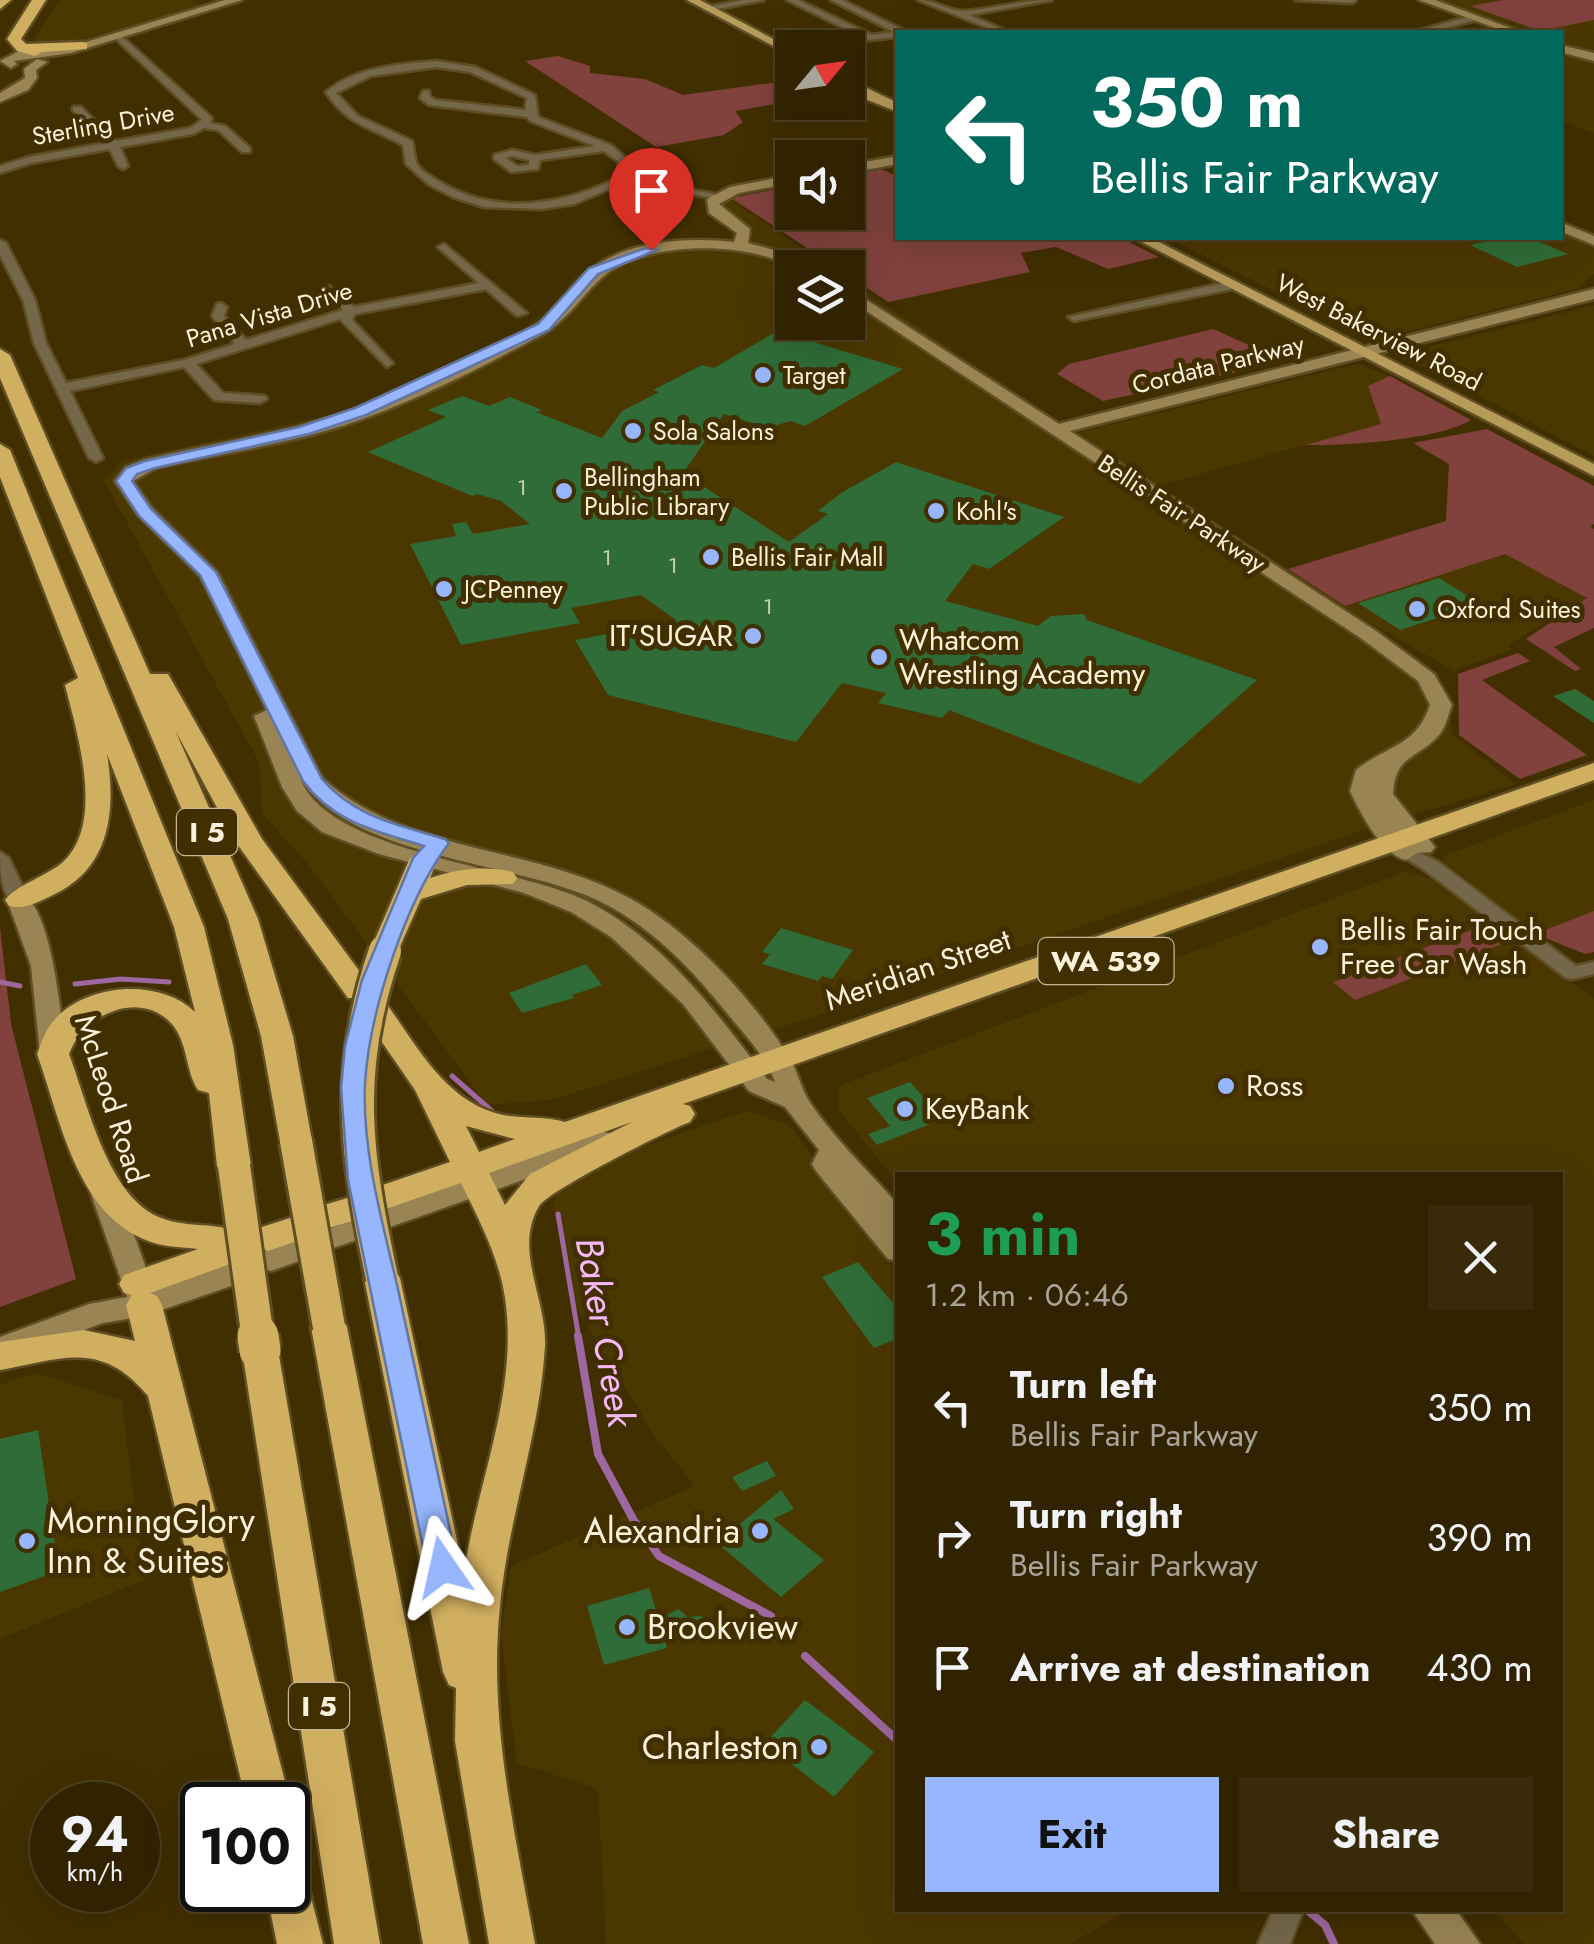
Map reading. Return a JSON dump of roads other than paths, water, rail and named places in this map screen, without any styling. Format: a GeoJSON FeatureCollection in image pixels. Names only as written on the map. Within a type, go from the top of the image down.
{"type":"FeatureCollection","features":[{"type":"Feature","properties":{"kind":"highway"},"geometry":{"type":"LineString","coordinates":[[0,39],[36,0]]}},
{"type":"Feature","properties":{"kind":"highway"},"geometry":{"type":"LineString","coordinates":[[36,0],[14,38],[37,55],[82,46]]}},
{"type":"Feature","properties":{"kind":"highway","name":"I 5"},"geometry":{"type":"LineString","coordinates":[[0,355],[243,919],[277,1036],[446,1944]]}},
{"type":"Feature","properties":{"kind":"highway","name":"I 5"},"geometry":{"type":"LineString","coordinates":[[0,450],[189,927],[208,989],[222,1059],[260,1350],[358,1944]]}},
{"type":"Feature","properties":{"kind":"highway"},"geometry":{"type":"LineString","coordinates":[[79,536],[232,814],[275,879],[430,1087],[510,1249],[523,1296],[527,1341],[522,1393],[492,1516],[478,1607],[481,1760]]}},
{"type":"Feature","properties":{"kind":"highway"},"geometry":{"type":"LineString","coordinates":[[19,900],[58,884],[74,872],[90,849],[99,818],[97,782],[83,706],[53,585]]}},
{"type":"Feature","properties":{"kind":"highway","name":"Meridian Street"},"geometry":{"type":"LineString","coordinates":[[321,1229],[472,1177],[577,1130],[773,1078],[1067,975],[1590,781]]}},
{"type":"Feature","properties":{"kind":"highway"},"geometry":{"type":"LineString","coordinates":[[420,848],[412,893],[385,951],[361,1024],[353,1088],[356,1154],[481,1760],[512,1944]]}},
{"type":"Feature","properties":{"kind":"highway","name":"Meridian Street"},"geometry":{"type":"LineString","coordinates":[[646,1126],[1165,924],[1413,849]]}},
{"type":"Feature","properties":{"kind":"highway"},"geometry":{"type":"LineString","coordinates":[[412,893],[466,876],[502,878]]}},
{"type":"Feature","properties":{"kind":"highway"},"geometry":{"type":"LineString","coordinates":[[1067,975],[1074,964],[1154,935],[1165,924]]}},
{"type":"Feature","properties":{"kind":"highway"},"geometry":{"type":"LineString","coordinates":[[53,1054],[68,1024],[94,1007],[142,999],[168,1006],[192,1031],[234,1166]]}},
{"type":"Feature","properties":{"kind":"highway","name":"McLeod Road"},"geometry":{"type":"LineString","coordinates":[[53,1054],[104,1190]]}},
{"type":"Feature","properties":{"kind":"highway"},"geometry":{"type":"LineString","coordinates":[[430,1087],[456,1110],[484,1124],[519,1130],[577,1130]]}},
{"type":"Feature","properties":{"kind":"highway"},"geometry":{"type":"LineString","coordinates":[[510,1249],[516,1214],[537,1185],[605,1153],[646,1126]]}},
{"type":"Feature","properties":{"kind":"highway"},"geometry":{"type":"LineString","coordinates":[[104,1190],[144,1224],[224,1256],[141,1294],[262,1782]]}},
{"type":"Feature","properties":{"kind":"highway"},"geometry":{"type":"LineString","coordinates":[[0,1353],[55,1346],[110,1348],[132,1356],[167,1392]]}},
{"type":"Feature","properties":{"kind":"highway"},"geometry":{"type":"LineString","coordinates":[[293,1912],[300,1944]]}},
{"type":"Feature","properties":{"kind":"main road"},"geometry":{"type":"LineString","coordinates":[[692,0],[775,44]]}},
{"type":"Feature","properties":{"kind":"main road"},"geometry":{"type":"LineString","coordinates":[[865,94],[892,105]]}},
{"type":"Feature","properties":{"kind":"main road","name":"West Bakerview Road"},"geometry":{"type":"LineString","coordinates":[[1145,240],[1594,471]]}},
{"type":"Feature","properties":{"kind":"street"},"geometry":{"type":"LineString","coordinates":[[82,46],[237,0]]}},
{"type":"Feature","properties":{"kind":"street"},"geometry":{"type":"LineString","coordinates":[[707,8],[760,0]]}},
{"type":"Feature","properties":{"kind":"street"},"geometry":{"type":"LineString","coordinates":[[791,0],[871,38],[895,34]]}},
{"type":"Feature","properties":{"kind":"street"},"geometry":{"type":"LineString","coordinates":[[834,0],[895,30]]}},
{"type":"Feature","properties":{"kind":"street"},"geometry":{"type":"LineString","coordinates":[[922,0],[1000,30]]}},
{"type":"Feature","properties":{"kind":"street"},"geometry":{"type":"LineString","coordinates":[[958,14],[1015,2],[1048,0]]}},
{"type":"Feature","properties":{"kind":"street"},"geometry":{"type":"LineString","coordinates":[[1299,0],[1352,0]]}},
{"type":"Feature","properties":{"kind":"street"},"geometry":{"type":"LineString","coordinates":[[1424,0],[1510,30]]}},
{"type":"Feature","properties":{"kind":"street"},"geometry":{"type":"LineString","coordinates":[[1427,30],[1474,18]]}},
{"type":"Feature","properties":{"kind":"street"},"geometry":{"type":"LineString","coordinates":[[0,96],[18,85],[23,76],[11,64],[113,38]]}},
{"type":"Feature","properties":{"kind":"street","name":"Sterling Drive"},"geometry":{"type":"LineString","coordinates":[[0,170],[29,160],[204,125],[208,120],[113,38]]}},
{"type":"Feature","properties":{"kind":"street"},"geometry":{"type":"LineString","coordinates":[[1563,49],[1594,56]]}},
{"type":"Feature","properties":{"kind":"street"},"geometry":{"type":"LineString","coordinates":[[0,96],[24,87],[31,78],[30,69],[37,55]]}},
{"type":"Feature","properties":{"kind":"street"},"geometry":{"type":"LineString","coordinates":[[530,114],[532,96],[496,78],[458,66],[392,68],[348,81],[332,92],[334,100],[359,122],[408,144],[411,164],[431,183],[468,200],[499,205],[555,204],[622,180],[719,196],[775,183]]}},
{"type":"Feature","properties":{"kind":"street"},"geometry":{"type":"LineString","coordinates":[[426,93],[425,98],[434,103],[530,114],[606,147],[624,160],[622,180]]}},
{"type":"Feature","properties":{"kind":"street"},"geometry":{"type":"LineString","coordinates":[[77,109],[113,144],[124,166]]}},
{"type":"Feature","properties":{"kind":"street"},"geometry":{"type":"LineString","coordinates":[[204,125],[222,128],[246,150]]}},
{"type":"Feature","properties":{"kind":"street"},"geometry":{"type":"LineString","coordinates":[[535,158],[606,147]]}},
{"type":"Feature","properties":{"kind":"street"},"geometry":{"type":"LineString","coordinates":[[865,166],[895,161]]}},
{"type":"Feature","properties":{"kind":"street"},"geometry":{"type":"LineString","coordinates":[[719,196],[711,206],[744,232],[740,246]]}},
{"type":"Feature","properties":{"kind":"street"},"geometry":{"type":"LineString","coordinates":[[1563,227],[1594,240]]}},
{"type":"Feature","properties":{"kind":"street"},"geometry":{"type":"LineString","coordinates":[[0,242],[29,300],[40,343],[96,458]]}},
{"type":"Feature","properties":{"kind":"street"},"geometry":{"type":"LineString","coordinates":[[773,1078],[698,960],[646,917],[572,881],[330,827],[306,806],[292,788],[261,706],[258,675],[208,572],[145,512],[124,486],[132,471],[303,431],[361,412],[544,327],[556,318],[586,278],[613,262],[670,248],[740,246],[775,254]]}},
{"type":"Feature","properties":{"kind":"street"},"geometry":{"type":"LineString","coordinates":[[444,248],[521,313]]}},
{"type":"Feature","properties":{"kind":"street","name":"Pana Vista Drive"},"geometry":{"type":"LineString","coordinates":[[63,388],[188,363],[351,311],[489,285]]}},
{"type":"Feature","properties":{"kind":"street"},"geometry":{"type":"LineString","coordinates":[[1074,317],[1233,285]]}},
{"type":"Feature","properties":{"kind":"street","name":"Cordata Parkway"},"geometry":{"type":"LineString","coordinates":[[1568,301],[1594,285]]}},
{"type":"Feature","properties":{"kind":"street"},"geometry":{"type":"LineString","coordinates":[[328,290],[351,311],[345,320],[387,363]]}},
{"type":"Feature","properties":{"kind":"street","name":"Cordata Parkway"},"geometry":{"type":"LineString","coordinates":[[1054,430],[1594,294]]}},
{"type":"Feature","properties":{"kind":"street","name":"Bellis Fair Parkway"},"geometry":{"type":"LineString","coordinates":[[865,304],[1370,635],[1427,678],[1440,700],[1439,720],[1431,733],[1395,756],[1383,776],[1382,795],[1413,849]]}},
{"type":"Feature","properties":{"kind":"street"},"geometry":{"type":"LineString","coordinates":[[221,306],[218,316],[243,345]]}},
{"type":"Feature","properties":{"kind":"street"},"geometry":{"type":"LineString","coordinates":[[188,363],[219,398],[260,400]]}},
{"type":"Feature","properties":{"kind":"street"},"geometry":{"type":"LineString","coordinates":[[420,848],[568,902],[620,932],[773,1078],[833,1150],[846,1158],[895,1220]]}},
{"type":"Feature","properties":{"kind":"street"},"geometry":{"type":"LineString","coordinates":[[1413,849],[1572,973],[1594,968]]}},
{"type":"Feature","properties":{"kind":"street","name":"McLeod Road"},"geometry":{"type":"LineString","coordinates":[[0,858],[42,966],[53,1054]]}},
{"type":"Feature","properties":{"kind":"street","name":"Meridian Street"},"geometry":{"type":"LineString","coordinates":[[472,1177],[646,1126]]}},
{"type":"Feature","properties":{"kind":"street"},"geometry":{"type":"LineString","coordinates":[[833,1150],[826,1164],[895,1247]]}},
{"type":"Feature","properties":{"kind":"street","name":"McLeod Road"},"geometry":{"type":"LineString","coordinates":[[104,1190],[141,1294]]}},
{"type":"Feature","properties":{"kind":"street"},"geometry":{"type":"LineString","coordinates":[[0,1353],[141,1294]]}},
{"type":"Feature","properties":{"kind":"street"},"geometry":{"type":"LineString","coordinates":[[1433,1912],[1460,1944]]}},
{"type":"Feature","properties":{"kind":"waterway","name":"Baker Creek"},"geometry":{"type":"LineString","coordinates":[[75,984],[121,979],[169,982]]}},
{"type":"Feature","properties":{"kind":"waterway","name":"Baker Creek"},"geometry":{"type":"LineString","coordinates":[[0,982],[20,986]]}},
{"type":"Feature","properties":{"kind":"waterway","name":"Baker Creek"},"geometry":{"type":"LineString","coordinates":[[452,1076],[492,1111]]}},
{"type":"Feature","properties":{"kind":"waterway","name":"Baker Creek"},"geometry":{"type":"LineString","coordinates":[[558,1214],[579,1339]]}},
{"type":"Feature","properties":{"kind":"waterway","name":"Baker Creek"},"geometry":{"type":"LineString","coordinates":[[578,1336],[598,1454],[633,1519],[659,1556],[771,1616]]}},
{"type":"Feature","properties":{"kind":"waterway","name":"Baker Creek"},"geometry":{"type":"LineString","coordinates":[[805,1656],[895,1738]]}},
{"type":"Feature","properties":{"kind":"waterway","name":"Baker Creek"},"geometry":{"type":"LineString","coordinates":[[1309,1912],[1325,1925],[1334,1944]]}},
{"type":"Feature","properties":{"kind":"place","name":"Target"},"geometry":{"type":"Point","coordinates":[763,375]}},
{"type":"Feature","properties":{"kind":"place","name":"Sola Salons"},"geometry":{"type":"Point","coordinates":[633,431]}},
{"type":"Feature","properties":{"kind":"place","name":"Bellingham Public Library"},"geometry":{"type":"Point","coordinates":[564,491]}},
{"type":"Feature","properties":{"kind":"place","name":"Kohl's"},"geometry":{"type":"Point","coordinates":[936,511]}},
{"type":"Feature","properties":{"kind":"place","name":"Bellis Fair Mall"},"geometry":{"type":"Point","coordinates":[711,557]}},
{"type":"Feature","properties":{"kind":"place","name":"JCPenney"},"geometry":{"type":"Point","coordinates":[444,589]}},
{"type":"Feature","properties":{"kind":"place","name":"Oxford Suites"},"geometry":{"type":"Point","coordinates":[1417,609]}},
{"type":"Feature","properties":{"kind":"place","name":"IT'SUGAR"},"geometry":{"type":"Point","coordinates":[753,636]}},
{"type":"Feature","properties":{"kind":"place","name":"Whatcom Wrestling Academy"},"geometry":{"type":"Point","coordinates":[879,657]}},
{"type":"Feature","properties":{"kind":"place","name":"Bellis Fair Touch Free Car Wash"},"geometry":{"type":"Point","coordinates":[1320,947]}},
{"type":"Feature","properties":{"kind":"place","name":"Ross"},"geometry":{"type":"Point","coordinates":[1226,1086]}},
{"type":"Feature","properties":{"kind":"place","name":"KeyBank"},"geometry":{"type":"Point","coordinates":[905,1109]}},
{"type":"Feature","properties":{"kind":"place","name":"Alexandria"},"geometry":{"type":"Point","coordinates":[760,1531]}},
{"type":"Feature","properties":{"kind":"place","name":"MorningGlory Inn & Suites"},"geometry":{"type":"Point","coordinates":[27,1541]}},
{"type":"Feature","properties":{"kind":"place","name":"Brookview"},"geometry":{"type":"Point","coordinates":[627,1627]}},
{"type":"Feature","properties":{"kind":"place","name":"Charleston"},"geometry":{"type":"Point","coordinates":[819,1747]}}]}
